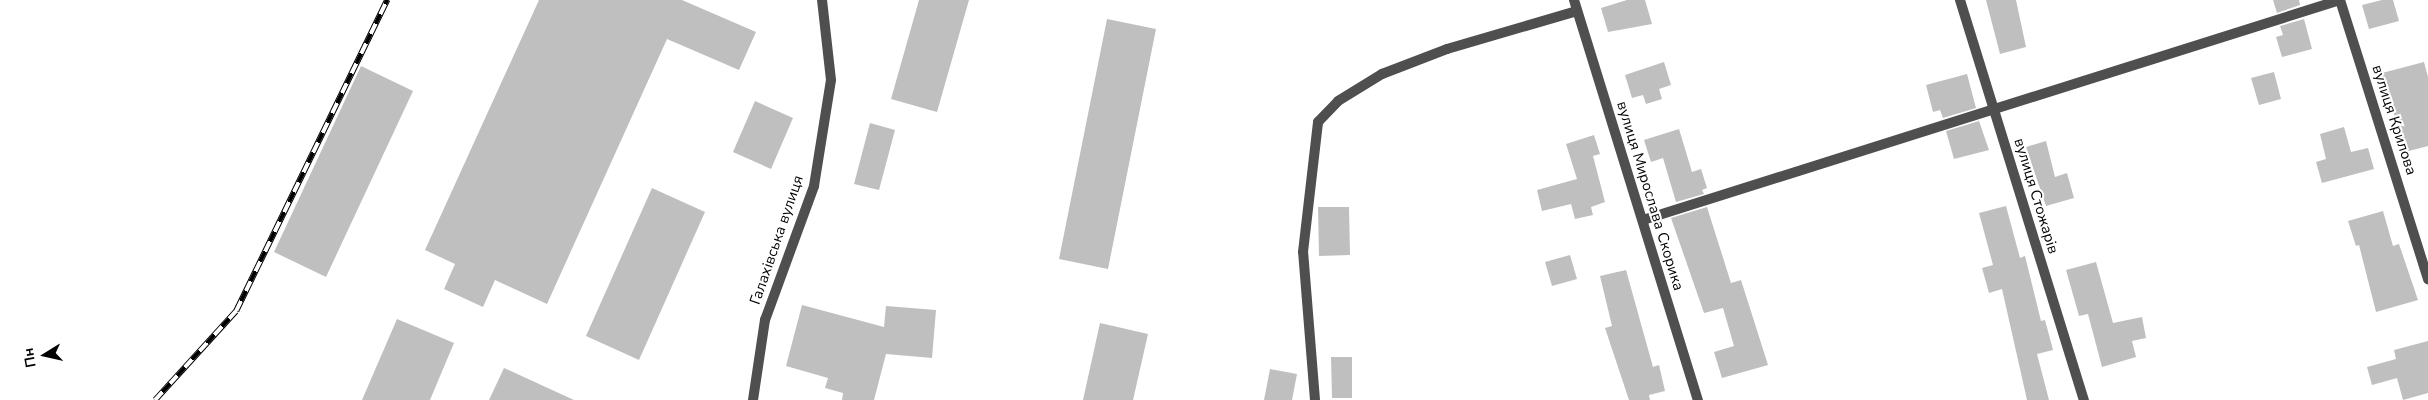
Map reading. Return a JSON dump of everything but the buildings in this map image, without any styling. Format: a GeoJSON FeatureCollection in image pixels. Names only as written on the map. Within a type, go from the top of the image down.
{"type":"FeatureCollection","features":[{"type":"Feature","properties":{"kind":"street","name":"Галахівська вулиця"},"geometry":{"type":"LineString","coordinates":[[753,400],[765,320],[814,186],[831,80],[822,0]]}},
{"type":"Feature","properties":{"kind":"street","name":"вулиця Мирослава Скорика"},"geometry":{"type":"LineString","coordinates":[[1574,0],[1698,400]]}},
{"type":"Feature","properties":{"kind":"street","name":"вулиця Стожарів"},"geometry":{"type":"LineString","coordinates":[[1960,0],[2084,400]]}},
{"type":"Feature","properties":{"kind":"street"},"geometry":{"type":"LineString","coordinates":[[1642,220],[2340,0]]}},
{"type":"Feature","properties":{"kind":"street","name":"вулиця Крилова"},"geometry":{"type":"LineString","coordinates":[[2340,0],[2428,279]]}},
{"type":"Feature","properties":{"kind":"street"},"geometry":{"type":"LineString","coordinates":[[1315,400],[1303,252],[1318,122],[1338,101],[1382,74],[1447,49],[1577,11]]}},
{"type":"Feature","properties":{"kind":"railway"},"geometry":{"type":"LineString","coordinates":[[155,400],[236,311],[387,0]]}}]}
